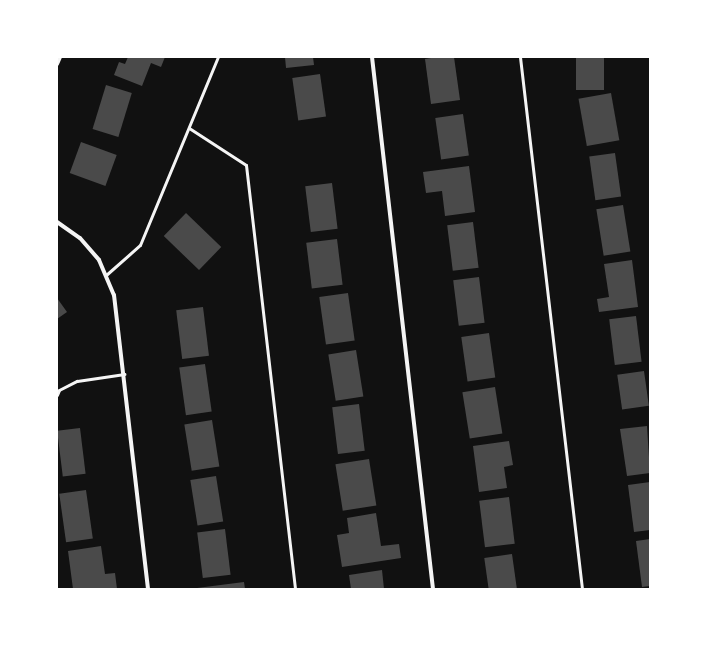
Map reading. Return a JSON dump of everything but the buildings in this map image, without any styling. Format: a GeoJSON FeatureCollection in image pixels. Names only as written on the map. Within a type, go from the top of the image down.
{"type":"FeatureCollection","features":[{"type":"Feature","properties":{"kind":"street"},"geometry":{"type":"LineString","coordinates":[[57,64],[60,57]]}},
{"type":"Feature","properties":{"kind":"street"},"geometry":{"type":"LineString","coordinates":[[372,57],[433,589]]}},
{"type":"Feature","properties":{"kind":"street"},"geometry":{"type":"LineString","coordinates":[[57,222],[80,238],[99,260],[114,295],[148,589]]}},
{"type":"Feature","properties":{"kind":"lane"},"geometry":{"type":"LineString","coordinates":[[106,275],[140,245],[218,57]]}},
{"type":"Feature","properties":{"kind":"lane"},"geometry":{"type":"LineString","coordinates":[[520,57],[582,589]]}},
{"type":"Feature","properties":{"kind":"lane"},"geometry":{"type":"LineString","coordinates":[[189,128],[246,165],[295,589]]}},
{"type":"Feature","properties":{"kind":"lane"},"geometry":{"type":"LineString","coordinates":[[57,394],[59,390],[77,381],[124,374]]}}]}
